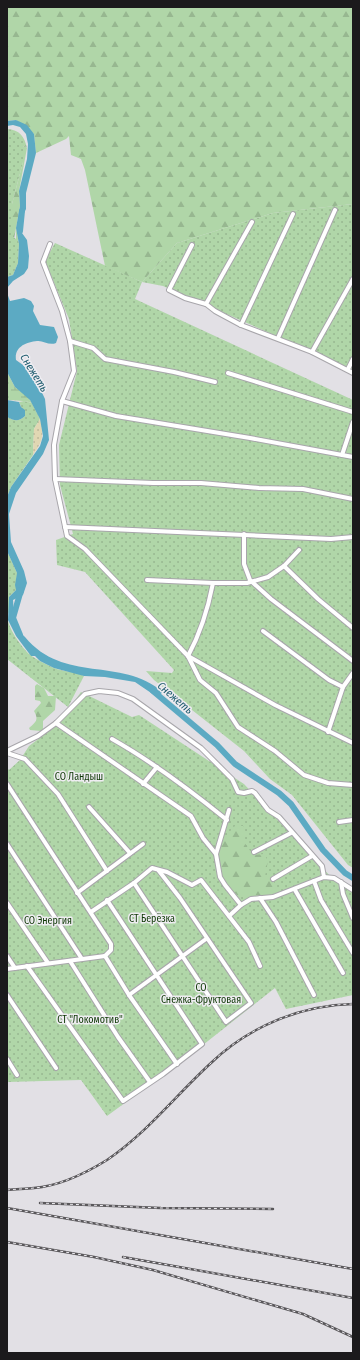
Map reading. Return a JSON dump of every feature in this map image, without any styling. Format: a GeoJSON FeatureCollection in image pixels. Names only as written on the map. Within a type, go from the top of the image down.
{"type":"FeatureCollection","features":[{"type":"Feature","properties":{"kind":"street"},"geometry":{"type":"LineString","coordinates":[[278,338],[336,210]]}},
{"type":"Feature","properties":{"kind":"street"},"geometry":{"type":"LineString","coordinates":[[242,325],[293,214]]}},
{"type":"Feature","properties":{"kind":"street"},"geometry":{"type":"LineString","coordinates":[[206,304],[252,222]]}},
{"type":"Feature","properties":{"kind":"street"},"geometry":{"type":"LineString","coordinates":[[50,244],[43,262],[62,311],[70,341],[74,371],[62,401],[54,445],[55,479],[67,536],[85,549],[188,656],[274,705],[353,743]]}},
{"type":"Feature","properties":{"kind":"street"},"geometry":{"type":"LineString","coordinates":[[192,245],[169,290],[186,298],[206,304],[215,311],[242,325],[312,352],[353,373]]}},
{"type":"Feature","properties":{"kind":"street"},"geometry":{"type":"LineString","coordinates":[[312,352],[353,279]]}},
{"type":"Feature","properties":{"kind":"street"},"geometry":{"type":"LineString","coordinates":[[70,341],[93,348],[105,359],[174,372],[215,382]]}},
{"type":"Feature","properties":{"kind":"street"},"geometry":{"type":"LineString","coordinates":[[348,370],[353,359]]}},
{"type":"Feature","properties":{"kind":"street"},"geometry":{"type":"LineString","coordinates":[[228,373],[353,412]]}},
{"type":"Feature","properties":{"kind":"street"},"geometry":{"type":"LineString","coordinates":[[62,401],[116,416],[353,457]]}},
{"type":"Feature","properties":{"kind":"street"},"geometry":{"type":"LineString","coordinates":[[342,455],[353,422]]}},
{"type":"Feature","properties":{"kind":"street"},"geometry":{"type":"LineString","coordinates":[[55,479],[145,483],[188,482],[246,488],[303,489],[353,499]]}},
{"type":"Feature","properties":{"kind":"street"},"geometry":{"type":"LineString","coordinates":[[65,527],[331,539],[353,537]]}},
{"type":"Feature","properties":{"kind":"street"},"geometry":{"type":"LineString","coordinates":[[244,534],[244,564],[250,580],[271,599],[353,661]]}},
{"type":"Feature","properties":{"kind":"street"},"geometry":{"type":"LineString","coordinates":[[147,580],[213,583],[247,582],[250,580],[268,577],[284,566],[299,550]]}},
{"type":"Feature","properties":{"kind":"street"},"geometry":{"type":"LineString","coordinates":[[284,566],[329,609],[353,628]]}},
{"type":"Feature","properties":{"kind":"street"},"geometry":{"type":"LineString","coordinates":[[188,656],[200,634],[210,602],[213,583]]}},
{"type":"Feature","properties":{"kind":"street"},"geometry":{"type":"LineString","coordinates":[[264,631],[328,680],[343,687]]}},
{"type":"Feature","properties":{"kind":"street"},"geometry":{"type":"LineString","coordinates":[[188,656],[200,680],[216,693],[238,727],[275,752],[304,776],[328,783],[353,785]]}},
{"type":"Feature","properties":{"kind":"street"},"geometry":{"type":"LineString","coordinates":[[328,732],[343,687],[353,673]]}},
{"type":"Feature","properties":{"kind":"street"},"geometry":{"type":"LineString","coordinates":[[7,752],[38,736],[56,723],[85,694],[99,691],[118,693],[133,699],[200,748],[232,779],[238,792],[244,793],[252,791],[255,793],[268,810],[279,817],[291,833],[322,866],[324,878]]}},
{"type":"Feature","properties":{"kind":"street"},"geometry":{"type":"LineString","coordinates":[[56,723],[191,816],[203,838],[216,854]]}},
{"type":"Feature","properties":{"kind":"street"},"geometry":{"type":"LineString","coordinates":[[112,739],[190,790],[227,820]]}},
{"type":"Feature","properties":{"kind":"street"},"geometry":{"type":"LineString","coordinates":[[7,752],[25,759],[58,794],[107,871]]}},
{"type":"Feature","properties":{"kind":"street"},"geometry":{"type":"LineString","coordinates":[[143,784],[157,767]]}},
{"type":"Feature","properties":{"kind":"street"},"geometry":{"type":"LineString","coordinates":[[7,784],[111,944],[111,950],[105,956],[7,969]]}},
{"type":"Feature","properties":{"kind":"street"},"geometry":{"type":"LineString","coordinates":[[89,807],[130,853]]}},
{"type":"Feature","properties":{"kind":"street"},"geometry":{"type":"LineString","coordinates":[[229,810],[216,854],[220,877],[241,905]]}},
{"type":"Feature","properties":{"kind":"street"},"geometry":{"type":"LineString","coordinates":[[338,822],[353,820]]}},
{"type":"Feature","properties":{"kind":"street"},"geometry":{"type":"LineString","coordinates":[[254,852],[291,833]]}},
{"type":"Feature","properties":{"kind":"street"},"geometry":{"type":"LineString","coordinates":[[7,844],[82,959]]}},
{"type":"Feature","properties":{"kind":"street"},"geometry":{"type":"LineString","coordinates":[[77,893],[143,844]]}},
{"type":"Feature","properties":{"kind":"street"},"geometry":{"type":"LineString","coordinates":[[273,879],[312,856]]}},
{"type":"Feature","properties":{"kind":"street"},"geometry":{"type":"LineString","coordinates":[[91,912],[107,900],[134,884],[152,868],[156,868],[180,898],[206,939],[211,943],[251,1003],[226,1022],[134,884]]}},
{"type":"Feature","properties":{"kind":"street"},"geometry":{"type":"LineString","coordinates":[[159,871],[167,872],[192,886],[200,880],[249,942],[260,966]]}},
{"type":"Feature","properties":{"kind":"street"},"geometry":{"type":"LineString","coordinates":[[229,916],[241,905],[251,899],[273,897],[324,878],[334,878],[353,890]]}},
{"type":"Feature","properties":{"kind":"street"},"geometry":{"type":"LineString","coordinates":[[314,881],[325,906],[353,953]]}},
{"type":"Feature","properties":{"kind":"street"},"geometry":{"type":"LineString","coordinates":[[341,882],[343,894],[353,918]]}},
{"type":"Feature","properties":{"kind":"street"},"geometry":{"type":"LineString","coordinates":[[295,890],[343,974]]}},
{"type":"Feature","properties":{"kind":"street"},"geometry":{"type":"LineString","coordinates":[[260,898],[276,922],[314,995]]}},
{"type":"Feature","properties":{"kind":"street"},"geometry":{"type":"LineString","coordinates":[[27,966],[123,1101],[134,1095],[177,1064],[202,1044],[155,975],[107,900]]}},
{"type":"Feature","properties":{"kind":"street"},"geometry":{"type":"LineString","coordinates":[[7,903],[48,963]]}},
{"type":"Feature","properties":{"kind":"street"},"geometry":{"type":"LineString","coordinates":[[129,994],[206,939]]}},
{"type":"Feature","properties":{"kind":"street"},"geometry":{"type":"LineString","coordinates":[[7,956],[15,968]]}},
{"type":"Feature","properties":{"kind":"street"},"geometry":{"type":"LineString","coordinates":[[105,956],[177,1064]]}},
{"type":"Feature","properties":{"kind":"street"},"geometry":{"type":"LineString","coordinates":[[70,961],[118,1037],[150,1082]]}},
{"type":"Feature","properties":{"kind":"street"},"geometry":{"type":"LineString","coordinates":[[7,995],[56,1068]]}},
{"type":"Feature","properties":{"kind":"street"},"geometry":{"type":"LineString","coordinates":[[7,1059],[17,1075]]}},
{"type":"Feature","properties":{"kind":"green space"},"geometry":{"type":"Polygon","coordinates":[[[7,7],[353,7],[353,204],[273,213],[177,243],[142,282],[105,266],[85,170],[81,159],[71,155],[69,136],[66,139],[36,153],[34,134],[16,120],[7,121],[7,7]]]}},
{"type":"Feature","properties":{"kind":"green space"},"geometry":{"type":"Polygon","coordinates":[[[7,129],[21,134],[27,148],[25,146],[23,147],[23,162],[12,204],[12,236],[16,239],[16,228],[19,244],[18,263],[13,275],[7,277],[7,129]]]}},
{"type":"Feature","properties":{"kind":"green space"},"geometry":{"type":"Polygon","coordinates":[[[25,146],[27,148],[19,191],[20,206],[14,239],[12,236],[12,204],[23,162],[23,147],[25,146]]]}},
{"type":"Feature","properties":{"kind":"green space"},"geometry":{"type":"Polygon","coordinates":[[[353,204],[353,370],[163,286],[142,282],[177,243],[273,213],[353,204]]]}},
{"type":"Feature","properties":{"kind":"green space"},"geometry":{"type":"Polygon","coordinates":[[[55,243],[142,282],[135,299],[353,400],[353,868],[348,865],[292,795],[270,779],[244,751],[154,680],[146,671],[172,673],[174,670],[85,572],[57,565],[56,540],[73,534],[60,485],[59,445],[77,371],[69,319],[45,261],[55,243]]]}},
{"type":"Feature","properties":{"kind":"green space"},"geometry":{"type":"Polygon","coordinates":[[[7,372],[15,387],[28,397],[32,403],[7,400],[7,372]]]}},
{"type":"Feature","properties":{"kind":"green space"},"geometry":{"type":"Polygon","coordinates":[[[24,401],[32,403],[40,419],[34,429],[33,455],[11,487],[7,497],[7,417],[16,420],[25,416],[19,402],[24,401]]]}},
{"type":"Feature","properties":{"kind":"green space"},"geometry":{"type":"Polygon","coordinates":[[[7,551],[17,573],[16,590],[9,597],[10,610],[7,616],[7,551]]]}},
{"type":"Feature","properties":{"kind":"green space"},"geometry":{"type":"Polygon","coordinates":[[[7,616],[15,636],[29,654],[54,668],[84,676],[68,707],[7,659],[7,616]]]}},
{"type":"Feature","properties":{"kind":"green space"},"geometry":{"type":"Polygon","coordinates":[[[37,684],[44,688],[48,696],[56,696],[55,710],[43,721],[43,729],[41,731],[30,730],[29,728],[36,721],[34,711],[41,703],[40,701],[35,700],[35,686],[37,684]]]}},
{"type":"Feature","properties":{"kind":"green space"},"geometry":{"type":"Polygon","coordinates":[[[81,692],[132,717],[139,715],[244,784],[332,878],[353,890],[353,995],[286,1009],[275,988],[189,1056],[107,1116],[81,1080],[7,1082],[7,768],[9,770],[20,760],[29,746],[57,725],[81,692]]]}},
{"type":"Feature","properties":{"kind":"green space"},"geometry":{"type":"Polygon","coordinates":[[[235,826],[244,826],[244,842],[253,855],[264,854],[268,861],[265,876],[273,877],[277,895],[237,895],[226,884],[220,861],[222,846],[225,838],[235,826]]]}},
{"type":"Feature","properties":{"kind":"sand"},"geometry":{"type":"Polygon","coordinates":[[[40,419],[42,438],[33,455],[34,429],[40,419]]]}},
{"type":"Feature","properties":{"kind":"water"},"geometry":{"type":"Polygon","coordinates":[[[16,120],[27,125],[34,134],[36,153],[26,193],[26,209],[20,222],[22,233],[27,240],[29,256],[28,268],[24,274],[13,281],[7,288],[7,277],[13,275],[18,263],[19,244],[16,228],[20,206],[19,191],[27,159],[28,144],[26,134],[20,127],[13,125],[7,126],[7,121],[16,120]]]}},
{"type":"Feature","properties":{"kind":"water"},"geometry":{"type":"Polygon","coordinates":[[[7,293],[10,301],[24,298],[31,301],[34,306],[33,311],[40,325],[54,327],[58,337],[56,343],[53,344],[39,341],[25,344],[19,349],[16,355],[16,360],[23,365],[37,382],[45,399],[49,440],[43,454],[16,493],[9,514],[11,542],[24,571],[27,583],[23,595],[13,600],[14,622],[20,632],[40,651],[57,660],[74,666],[129,675],[146,681],[163,692],[157,697],[135,682],[105,677],[84,676],[54,668],[40,661],[35,656],[31,656],[16,636],[8,620],[9,597],[16,590],[15,585],[17,573],[7,551],[7,497],[11,487],[40,446],[43,436],[40,419],[30,400],[15,387],[7,372],[7,293]]]}},
{"type":"Feature","properties":{"kind":"water"},"geometry":{"type":"Polygon","coordinates":[[[7,400],[19,402],[21,407],[25,410],[25,416],[16,420],[7,417],[7,400]]]}},
{"type":"Feature","properties":{"kind":"waterway","name":"Снежеть"},"geometry":{"type":"LineString","coordinates":[[20,231],[22,211]]}},
{"type":"Feature","properties":{"kind":"waterway","name":"Снежеть"},"geometry":{"type":"LineString","coordinates":[[20,635],[13,618],[21,590]]}},
{"type":"Feature","properties":{"kind":"waterway","name":"Снежеть"},"geometry":{"type":"LineString","coordinates":[[153,691],[217,745],[235,764],[279,793],[291,804],[323,850],[345,873],[353,878]]}},
{"type":"Feature","properties":{"kind":"railway"},"geometry":{"type":"LineString","coordinates":[[7,1190],[53,1185],[90,1170],[107,1160],[148,1126],[211,1063],[241,1039],[258,1029],[276,1020],[295,1014],[333,1005],[353,1004]]}},
{"type":"Feature","properties":{"kind":"railway"},"geometry":{"type":"LineString","coordinates":[[40,1203],[161,1208],[273,1209]]}},
{"type":"Feature","properties":{"kind":"railway"},"geometry":{"type":"LineString","coordinates":[[7,1208],[353,1269]]}},
{"type":"Feature","properties":{"kind":"railway"},"geometry":{"type":"LineString","coordinates":[[7,1242],[94,1257],[153,1270],[303,1314],[353,1337]]}},
{"type":"Feature","properties":{"kind":"railway"},"geometry":{"type":"LineString","coordinates":[[123,1257],[353,1298]]}},
{"type":"Feature","properties":{"kind":"park label","name":"СО Ландыш"},"geometry":{"type":"Point","coordinates":[79,777]}},
{"type":"Feature","properties":{"kind":"park label","name":"СТ Берёзка"},"geometry":{"type":"Point","coordinates":[152,919]}},
{"type":"Feature","properties":{"kind":"park label","name":"СО Энергия"},"geometry":{"type":"Point","coordinates":[48,921]}},
{"type":"Feature","properties":{"kind":"park label","name":"СО Снежка-Фруктовая"},"geometry":{"type":"Point","coordinates":[201,994]}},
{"type":"Feature","properties":{"kind":"park label","name":"СТ \"Локомотив\""},"geometry":{"type":"Point","coordinates":[90,1020]}}]}
